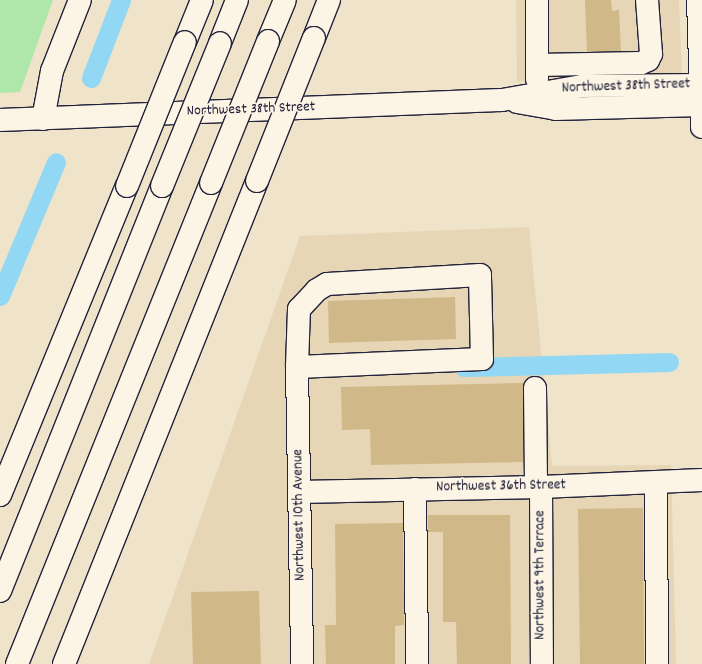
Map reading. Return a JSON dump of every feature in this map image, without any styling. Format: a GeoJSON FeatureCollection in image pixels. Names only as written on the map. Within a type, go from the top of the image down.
{"type":"FeatureCollection","features":[{"type":"Feature","properties":{"kind":"main road"},"geometry":{"type":"LineString","coordinates":[[43,119],[52,71],[80,0]]}},
{"type":"Feature","properties":{"kind":"main road"},"geometry":{"type":"LineString","coordinates":[[0,495],[202,0]]}},
{"type":"Feature","properties":{"kind":"main road"},"geometry":{"type":"LineString","coordinates":[[0,591],[237,0]]}},
{"type":"Feature","properties":{"kind":"main road"},"geometry":{"type":"LineString","coordinates":[[17,664],[285,0]]}},
{"type":"Feature","properties":{"kind":"main road"},"geometry":{"type":"LineString","coordinates":[[64,664],[329,0]]}},
{"type":"Feature","properties":{"kind":"main road"},"geometry":{"type":"LineString","coordinates":[[537,0],[537,94]]}},
{"type":"Feature","properties":{"kind":"main road"},"geometry":{"type":"LineString","coordinates":[[538,65],[641,63],[648,60],[651,54],[647,0]]}},
{"type":"Feature","properties":{"kind":"main road"},"geometry":{"type":"LineString","coordinates":[[698,0],[702,127]]}},
{"type":"Feature","properties":{"kind":"main road","name":"Northwest 38th Street"},"geometry":{"type":"LineString","coordinates":[[0,120],[502,100],[595,86],[702,95]]}},
{"type":"Feature","properties":{"kind":"main road","name":"Northwest 38th Street"},"geometry":{"type":"LineString","coordinates":[[502,100],[555,108],[702,95]]}},
{"type":"Feature","properties":{"kind":"main road","name":"Northwest 10th Avenue"},"geometry":{"type":"LineString","coordinates":[[297,366],[482,359],[480,275],[327,284],[317,290],[299,309],[297,366],[302,664]]}},
{"type":"Feature","properties":{"kind":"main road","name":"Northwest 9th Terrace"},"geometry":{"type":"LineString","coordinates":[[535,388],[542,664]]}},
{"type":"Feature","properties":{"kind":"main road","name":"Northwest 36th Street"},"geometry":{"type":"LineString","coordinates":[[299,492],[538,487],[702,480]]}},
{"type":"Feature","properties":{"kind":"main road"},"geometry":{"type":"LineString","coordinates":[[656,482],[657,664]]}},
{"type":"Feature","properties":{"kind":"main road"},"geometry":{"type":"LineString","coordinates":[[415,489],[417,664]]}},
{"type":"Feature","properties":{"kind":"shaded area"},"geometry":{"type":"Polygon","coordinates":[[[516,0],[679,0],[682,74],[517,82],[516,0]]]}},
{"type":"Feature","properties":{"kind":"shaded area"},"geometry":{"type":"Polygon","coordinates":[[[529,227],[552,466],[671,465],[676,664],[149,664],[300,236],[529,227]]]}},
{"type":"Feature","properties":{"kind":"green space"},"geometry":{"type":"Polygon","coordinates":[[[0,0],[53,0],[20,92],[0,93],[0,0]]]}},
{"type":"Feature","properties":{"kind":"building"},"geometry":{"type":"Polygon","coordinates":[[[585,0],[611,0],[612,11],[619,10],[621,51],[587,52],[585,0]]]}},
{"type":"Feature","properties":{"kind":"building"},"geometry":{"type":"Polygon","coordinates":[[[455,297],[456,339],[329,343],[328,301],[455,297]]]}},
{"type":"Feature","properties":{"kind":"building"},"geometry":{"type":"Polygon","coordinates":[[[524,383],[523,462],[371,465],[370,429],[342,430],[341,387],[524,383]]]}},
{"type":"Feature","properties":{"kind":"building"},"geometry":{"type":"Polygon","coordinates":[[[643,508],[644,664],[580,664],[578,509],[643,508]]]}},
{"type":"Feature","properties":{"kind":"building"},"geometry":{"type":"Polygon","coordinates":[[[428,515],[510,515],[511,664],[457,664],[456,622],[443,622],[443,532],[428,532],[428,515]]]}},
{"type":"Feature","properties":{"kind":"building"},"geometry":{"type":"Polygon","coordinates":[[[403,523],[404,625],[395,626],[395,664],[326,664],[325,625],[336,625],[335,524],[403,523]]]}},
{"type":"Feature","properties":{"kind":"building"},"geometry":{"type":"Polygon","coordinates":[[[259,591],[261,664],[193,664],[191,592],[259,591]]]}},
{"type":"Feature","properties":{"kind":"waterway"},"geometry":{"type":"LineString","coordinates":[[91,78],[121,0]]}},
{"type":"Feature","properties":{"kind":"waterway"},"geometry":{"type":"LineString","coordinates":[[0,296],[56,162]]}},
{"type":"Feature","properties":{"kind":"waterway"},"geometry":{"type":"LineString","coordinates":[[464,367],[669,362]]}}]}
